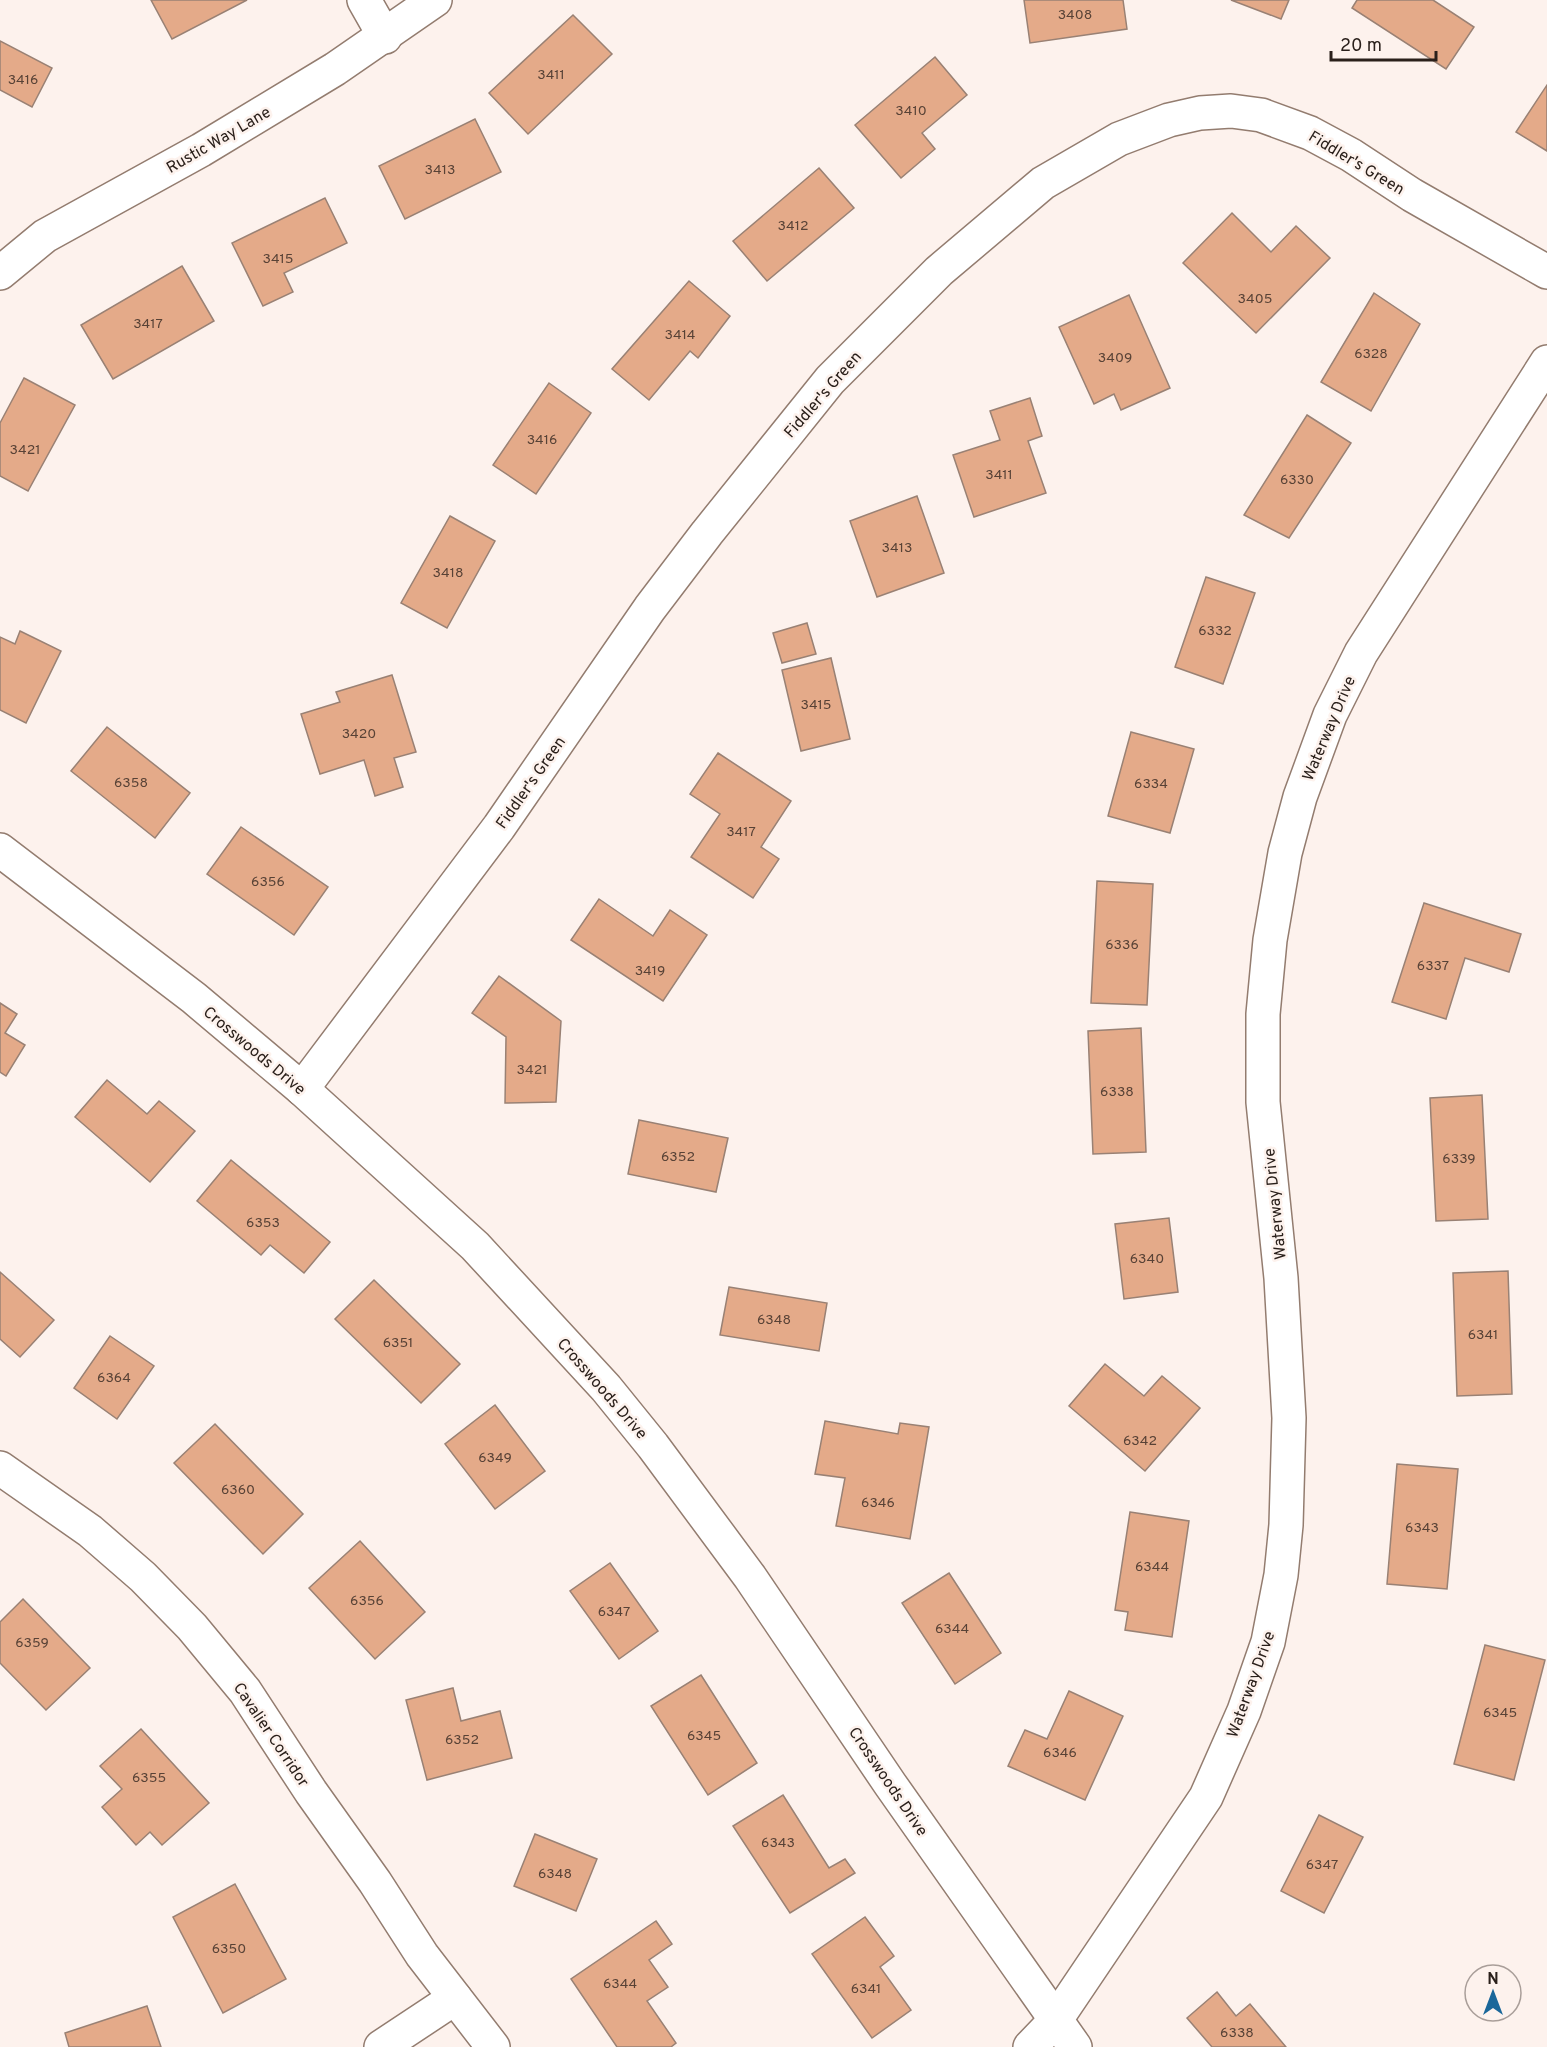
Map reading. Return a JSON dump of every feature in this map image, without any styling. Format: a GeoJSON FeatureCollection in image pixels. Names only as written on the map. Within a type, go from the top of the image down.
{"type":"FeatureCollection","features":[{"type":"Feature","properties":{"kind":"street"},"geometry":{"type":"LineString","coordinates":[[364,0],[385,37]]}},
{"type":"Feature","properties":{"kind":"street","name":"Rustic Way Lane"},"geometry":{"type":"LineString","coordinates":[[0,273],[45,236],[201,150],[335,69],[385,37],[435,0]]}},
{"type":"Feature","properties":{"kind":"street","name":"Fiddler's Green"},"geometry":{"type":"LineString","coordinates":[[302,1089],[499,827],[650,608],[830,380],[939,271],[1043,183],[1119,139],[1169,120],[1231,111],[1260,115],[1310,133],[1350,155],[1412,195],[1547,272]]}},
{"type":"Feature","properties":{"kind":"street","name":"Waterway Drive"},"geometry":{"type":"LineString","coordinates":[[1030,2047],[1055,2021],[1206,1797],[1244,1711],[1270,1631],[1281,1575],[1286,1526],[1289,1418],[1281,1278],[1263,1102],[1263,1014],[1270,940],[1285,854],[1300,797],[1330,715],[1361,653],[1547,362]]}},
{"type":"Feature","properties":{"kind":"street","name":"Crosswoods Drive"},"geometry":{"type":"LineString","coordinates":[[0,850],[194,998],[302,1089],[476,1246],[606,1388],[653,1446],[750,1577],[890,1784],[1075,2047]]}},
{"type":"Feature","properties":{"kind":"street","name":"Cavalier Corridor"},"geometry":{"type":"LineString","coordinates":[[0,1468],[90,1531],[143,1577],[192,1627],[244,1691],[311,1792],[375,1882],[422,1955],[492,2047]]}},
{"type":"Feature","properties":{"kind":"street"},"geometry":{"type":"LineString","coordinates":[[381,2047],[455,1998]]}},
{"type":"Feature","properties":{"kind":"building"},"geometry":{"type":"Polygon","coordinates":[[[151,0],[247,0],[172,39],[151,0]]]}},
{"type":"Feature","properties":{"kind":"building"},"geometry":{"type":"Polygon","coordinates":[[[1024,0],[1123,0],[1127,29],[1030,43],[1024,0]]]}},
{"type":"Feature","properties":{"kind":"building"},"geometry":{"type":"Polygon","coordinates":[[[1231,0],[1289,0],[1281,19],[1231,0]]]}},
{"type":"Feature","properties":{"kind":"building"},"geometry":{"type":"Polygon","coordinates":[[[1357,0],[1433,0],[1474,27],[1446,69],[1352,8],[1357,0]]]}},
{"type":"Feature","properties":{"kind":"building"},"geometry":{"type":"Polygon","coordinates":[[[573,15],[612,54],[528,134],[489,93],[573,15]]]}},
{"type":"Feature","properties":{"kind":"building"},"geometry":{"type":"Polygon","coordinates":[[[0,41],[52,68],[32,107],[0,90],[0,41]]]}},
{"type":"Feature","properties":{"kind":"building"},"geometry":{"type":"Polygon","coordinates":[[[935,57],[967,95],[922,133],[935,149],[901,178],[855,125],[935,57]]]}},
{"type":"Feature","properties":{"kind":"building"},"geometry":{"type":"Polygon","coordinates":[[[1547,85],[1547,151],[1516,132],[1547,85]]]}},
{"type":"Feature","properties":{"kind":"building"},"geometry":{"type":"Polygon","coordinates":[[[475,119],[501,172],[405,219],[379,166],[475,119]]]}},
{"type":"Feature","properties":{"kind":"building"},"geometry":{"type":"Polygon","coordinates":[[[819,168],[854,208],[767,281],[733,241],[819,168]]]}},
{"type":"Feature","properties":{"kind":"building"},"geometry":{"type":"Polygon","coordinates":[[[325,198],[347,243],[284,273],[293,292],[263,306],[232,243],[325,198]]]}},
{"type":"Feature","properties":{"kind":"building"},"geometry":{"type":"Polygon","coordinates":[[[1232,213],[1271,252],[1296,226],[1330,258],[1256,333],[1183,263],[1232,213]]]}},
{"type":"Feature","properties":{"kind":"building"},"geometry":{"type":"Polygon","coordinates":[[[182,266],[214,321],[113,379],[81,325],[182,266]]]}},
{"type":"Feature","properties":{"kind":"building"},"geometry":{"type":"Polygon","coordinates":[[[689,281],[730,316],[698,358],[690,351],[649,400],[612,369],[689,281]]]}},
{"type":"Feature","properties":{"kind":"building"},"geometry":{"type":"Polygon","coordinates":[[[1374,293],[1420,324],[1371,411],[1321,382],[1374,293]]]}},
{"type":"Feature","properties":{"kind":"building"},"geometry":{"type":"Polygon","coordinates":[[[1129,295],[1170,388],[1121,410],[1114,394],[1094,404],[1059,327],[1129,295]]]}},
{"type":"Feature","properties":{"kind":"building"},"geometry":{"type":"Polygon","coordinates":[[[24,378],[75,405],[28,491],[0,476],[0,423],[24,378]]]}},
{"type":"Feature","properties":{"kind":"building"},"geometry":{"type":"Polygon","coordinates":[[[549,383],[591,413],[536,494],[493,465],[549,383]]]}},
{"type":"Feature","properties":{"kind":"building"},"geometry":{"type":"Polygon","coordinates":[[[1030,398],[1042,436],[1028,441],[1046,493],[974,517],[953,455],[1000,440],[990,411],[1030,398]]]}},
{"type":"Feature","properties":{"kind":"building"},"geometry":{"type":"Polygon","coordinates":[[[1307,415],[1351,443],[1289,538],[1244,515],[1307,415]]]}},
{"type":"Feature","properties":{"kind":"building"},"geometry":{"type":"Polygon","coordinates":[[[917,496],[944,573],[877,597],[850,521],[917,496]]]}},
{"type":"Feature","properties":{"kind":"building"},"geometry":{"type":"Polygon","coordinates":[[[450,516],[495,541],[447,628],[401,603],[450,516]]]}},
{"type":"Feature","properties":{"kind":"building"},"geometry":{"type":"Polygon","coordinates":[[[1206,577],[1255,593],[1223,684],[1175,667],[1206,577]]]}},
{"type":"Feature","properties":{"kind":"building"},"geometry":{"type":"Polygon","coordinates":[[[807,623],[816,654],[782,663],[773,633],[807,623]]]}},
{"type":"Feature","properties":{"kind":"building"},"geometry":{"type":"Polygon","coordinates":[[[20,631],[61,651],[26,723],[0,710],[0,637],[15,644],[20,631]]]}},
{"type":"Feature","properties":{"kind":"building"},"geometry":{"type":"Polygon","coordinates":[[[831,658],[850,739],[801,751],[782,670],[831,658]]]}},
{"type":"Feature","properties":{"kind":"building"},"geometry":{"type":"Polygon","coordinates":[[[392,675],[416,752],[394,758],[403,787],[375,796],[364,760],[320,774],[301,714],[340,702],[336,692],[392,675]]]}},
{"type":"Feature","properties":{"kind":"building"},"geometry":{"type":"Polygon","coordinates":[[[107,727],[190,793],[155,838],[71,771],[107,727]]]}},
{"type":"Feature","properties":{"kind":"building"},"geometry":{"type":"Polygon","coordinates":[[[1131,732],[1194,749],[1170,833],[1108,816],[1131,732]]]}},
{"type":"Feature","properties":{"kind":"building"},"geometry":{"type":"Polygon","coordinates":[[[718,753],[791,801],[761,847],[779,859],[753,898],[691,857],[720,814],[690,794],[718,753]]]}},
{"type":"Feature","properties":{"kind":"building"},"geometry":{"type":"Polygon","coordinates":[[[241,827],[328,887],[294,935],[207,874],[241,827]]]}},
{"type":"Feature","properties":{"kind":"building"},"geometry":{"type":"Polygon","coordinates":[[[1097,881],[1153,884],[1147,1005],[1091,1003],[1097,881]]]}},
{"type":"Feature","properties":{"kind":"building"},"geometry":{"type":"Polygon","coordinates":[[[599,899],[653,936],[670,910],[707,935],[663,1001],[571,940],[599,899]]]}},
{"type":"Feature","properties":{"kind":"building"},"geometry":{"type":"Polygon","coordinates":[[[1424,903],[1521,934],[1509,972],[1465,958],[1446,1019],[1392,1002],[1424,903]]]}},
{"type":"Feature","properties":{"kind":"building"},"geometry":{"type":"Polygon","coordinates":[[[499,976],[561,1021],[556,1102],[505,1103],[506,1037],[472,1013],[499,976]]]}},
{"type":"Feature","properties":{"kind":"building"},"geometry":{"type":"Polygon","coordinates":[[[0,1003],[17,1014],[5,1033],[25,1045],[6,1076],[0,1072],[0,1003]]]}},
{"type":"Feature","properties":{"kind":"building"},"geometry":{"type":"Polygon","coordinates":[[[1141,1028],[1146,1152],[1093,1154],[1088,1031],[1141,1028]]]}},
{"type":"Feature","properties":{"kind":"building"},"geometry":{"type":"Polygon","coordinates":[[[107,1080],[147,1114],[159,1101],[195,1131],[150,1182],[75,1117],[107,1080]]]}},
{"type":"Feature","properties":{"kind":"building"},"geometry":{"type":"Polygon","coordinates":[[[1482,1095],[1488,1219],[1436,1221],[1430,1098],[1482,1095]]]}},
{"type":"Feature","properties":{"kind":"building"},"geometry":{"type":"Polygon","coordinates":[[[639,1120],[728,1138],[716,1192],[628,1174],[639,1120]]]}},
{"type":"Feature","properties":{"kind":"building"},"geometry":{"type":"Polygon","coordinates":[[[231,1160],[330,1242],[304,1273],[270,1245],[261,1255],[197,1201],[231,1160]]]}},
{"type":"Feature","properties":{"kind":"building"},"geometry":{"type":"Polygon","coordinates":[[[1169,1218],[1178,1292],[1124,1299],[1115,1224],[1169,1218]]]}},
{"type":"Feature","properties":{"kind":"building"},"geometry":{"type":"Polygon","coordinates":[[[1508,1271],[1512,1394],[1457,1396],[1453,1273],[1508,1271]]]}},
{"type":"Feature","properties":{"kind":"building"},"geometry":{"type":"Polygon","coordinates":[[[0,1272],[54,1320],[20,1357],[0,1339],[0,1272]]]}},
{"type":"Feature","properties":{"kind":"building"},"geometry":{"type":"Polygon","coordinates":[[[374,1280],[460,1364],[421,1403],[335,1319],[374,1280]]]}},
{"type":"Feature","properties":{"kind":"building"},"geometry":{"type":"Polygon","coordinates":[[[729,1287],[827,1303],[819,1351],[720,1335],[729,1287]]]}},
{"type":"Feature","properties":{"kind":"building"},"geometry":{"type":"Polygon","coordinates":[[[110,1336],[154,1366],[117,1419],[74,1388],[110,1336]]]}},
{"type":"Feature","properties":{"kind":"building"},"geometry":{"type":"Polygon","coordinates":[[[1105,1364],[1144,1396],[1162,1376],[1200,1408],[1145,1471],[1069,1406],[1105,1364]]]}},
{"type":"Feature","properties":{"kind":"building"},"geometry":{"type":"Polygon","coordinates":[[[495,1405],[545,1471],[495,1509],[445,1444],[495,1405]]]}},
{"type":"Feature","properties":{"kind":"building"},"geometry":{"type":"Polygon","coordinates":[[[825,1421],[898,1434],[900,1423],[929,1427],[910,1539],[836,1526],[845,1478],[815,1474],[825,1421]]]}},
{"type":"Feature","properties":{"kind":"building"},"geometry":{"type":"Polygon","coordinates":[[[215,1424],[303,1514],[263,1554],[174,1463],[215,1424]]]}},
{"type":"Feature","properties":{"kind":"building"},"geometry":{"type":"Polygon","coordinates":[[[1397,1464],[1458,1469],[1447,1589],[1387,1584],[1397,1464]]]}},
{"type":"Feature","properties":{"kind":"building"},"geometry":{"type":"Polygon","coordinates":[[[1130,1512],[1189,1521],[1172,1637],[1125,1630],[1128,1612],[1115,1610],[1130,1512]]]}},
{"type":"Feature","properties":{"kind":"building"},"geometry":{"type":"Polygon","coordinates":[[[360,1541],[425,1612],[375,1659],[309,1588],[360,1541]]]}},
{"type":"Feature","properties":{"kind":"building"},"geometry":{"type":"Polygon","coordinates":[[[610,1563],[658,1631],[619,1659],[570,1591],[610,1563]]]}},
{"type":"Feature","properties":{"kind":"building"},"geometry":{"type":"Polygon","coordinates":[[[949,1573],[1001,1653],[955,1684],[902,1603],[949,1573]]]}},
{"type":"Feature","properties":{"kind":"building"},"geometry":{"type":"Polygon","coordinates":[[[23,1599],[90,1668],[46,1710],[0,1663],[0,1622],[23,1599]]]}},
{"type":"Feature","properties":{"kind":"building"},"geometry":{"type":"Polygon","coordinates":[[[1485,1645],[1545,1660],[1514,1780],[1454,1764],[1485,1645]]]}},
{"type":"Feature","properties":{"kind":"building"},"geometry":{"type":"Polygon","coordinates":[[[701,1675],[757,1763],[708,1795],[651,1706],[701,1675]]]}},
{"type":"Feature","properties":{"kind":"building"},"geometry":{"type":"Polygon","coordinates":[[[453,1688],[461,1721],[500,1711],[512,1758],[427,1780],[406,1700],[453,1688]]]}},
{"type":"Feature","properties":{"kind":"building"},"geometry":{"type":"Polygon","coordinates":[[[1069,1691],[1123,1716],[1085,1800],[1008,1766],[1025,1730],[1047,1739],[1069,1691]]]}},
{"type":"Feature","properties":{"kind":"building"},"geometry":{"type":"Polygon","coordinates":[[[141,1729],[209,1803],[162,1845],[150,1832],[136,1845],[102,1807],[122,1789],[100,1766],[141,1729]]]}},
{"type":"Feature","properties":{"kind":"building"},"geometry":{"type":"Polygon","coordinates":[[[783,1795],[829,1868],[845,1859],[855,1873],[790,1913],[733,1826],[783,1795]]]}},
{"type":"Feature","properties":{"kind":"building"},"geometry":{"type":"Polygon","coordinates":[[[1319,1815],[1363,1837],[1324,1913],[1281,1891],[1319,1815]]]}},
{"type":"Feature","properties":{"kind":"building"},"geometry":{"type":"Polygon","coordinates":[[[535,1834],[597,1859],[576,1911],[514,1886],[535,1834]]]}},
{"type":"Feature","properties":{"kind":"building"},"geometry":{"type":"Polygon","coordinates":[[[235,1884],[286,1979],[223,2013],[173,1917],[235,1884]]]}},
{"type":"Feature","properties":{"kind":"building"},"geometry":{"type":"Polygon","coordinates":[[[865,1917],[894,1956],[880,1967],[911,2010],[872,2038],[812,1954],[865,1917]]]}},
{"type":"Feature","properties":{"kind":"building"},"geometry":{"type":"Polygon","coordinates":[[[656,1921],[672,1944],[649,1960],[668,1987],[647,2001],[676,2043],[671,2047],[617,2047],[571,1979],[656,1921]]]}},
{"type":"Feature","properties":{"kind":"building"},"geometry":{"type":"Polygon","coordinates":[[[1217,1992],[1236,2016],[1250,2004],[1286,2047],[1212,2047],[1187,2018],[1217,1992]]]}},
{"type":"Feature","properties":{"kind":"building"},"geometry":{"type":"Polygon","coordinates":[[[147,2006],[161,2047],[69,2047],[65,2033],[147,2006]]]}}]}
